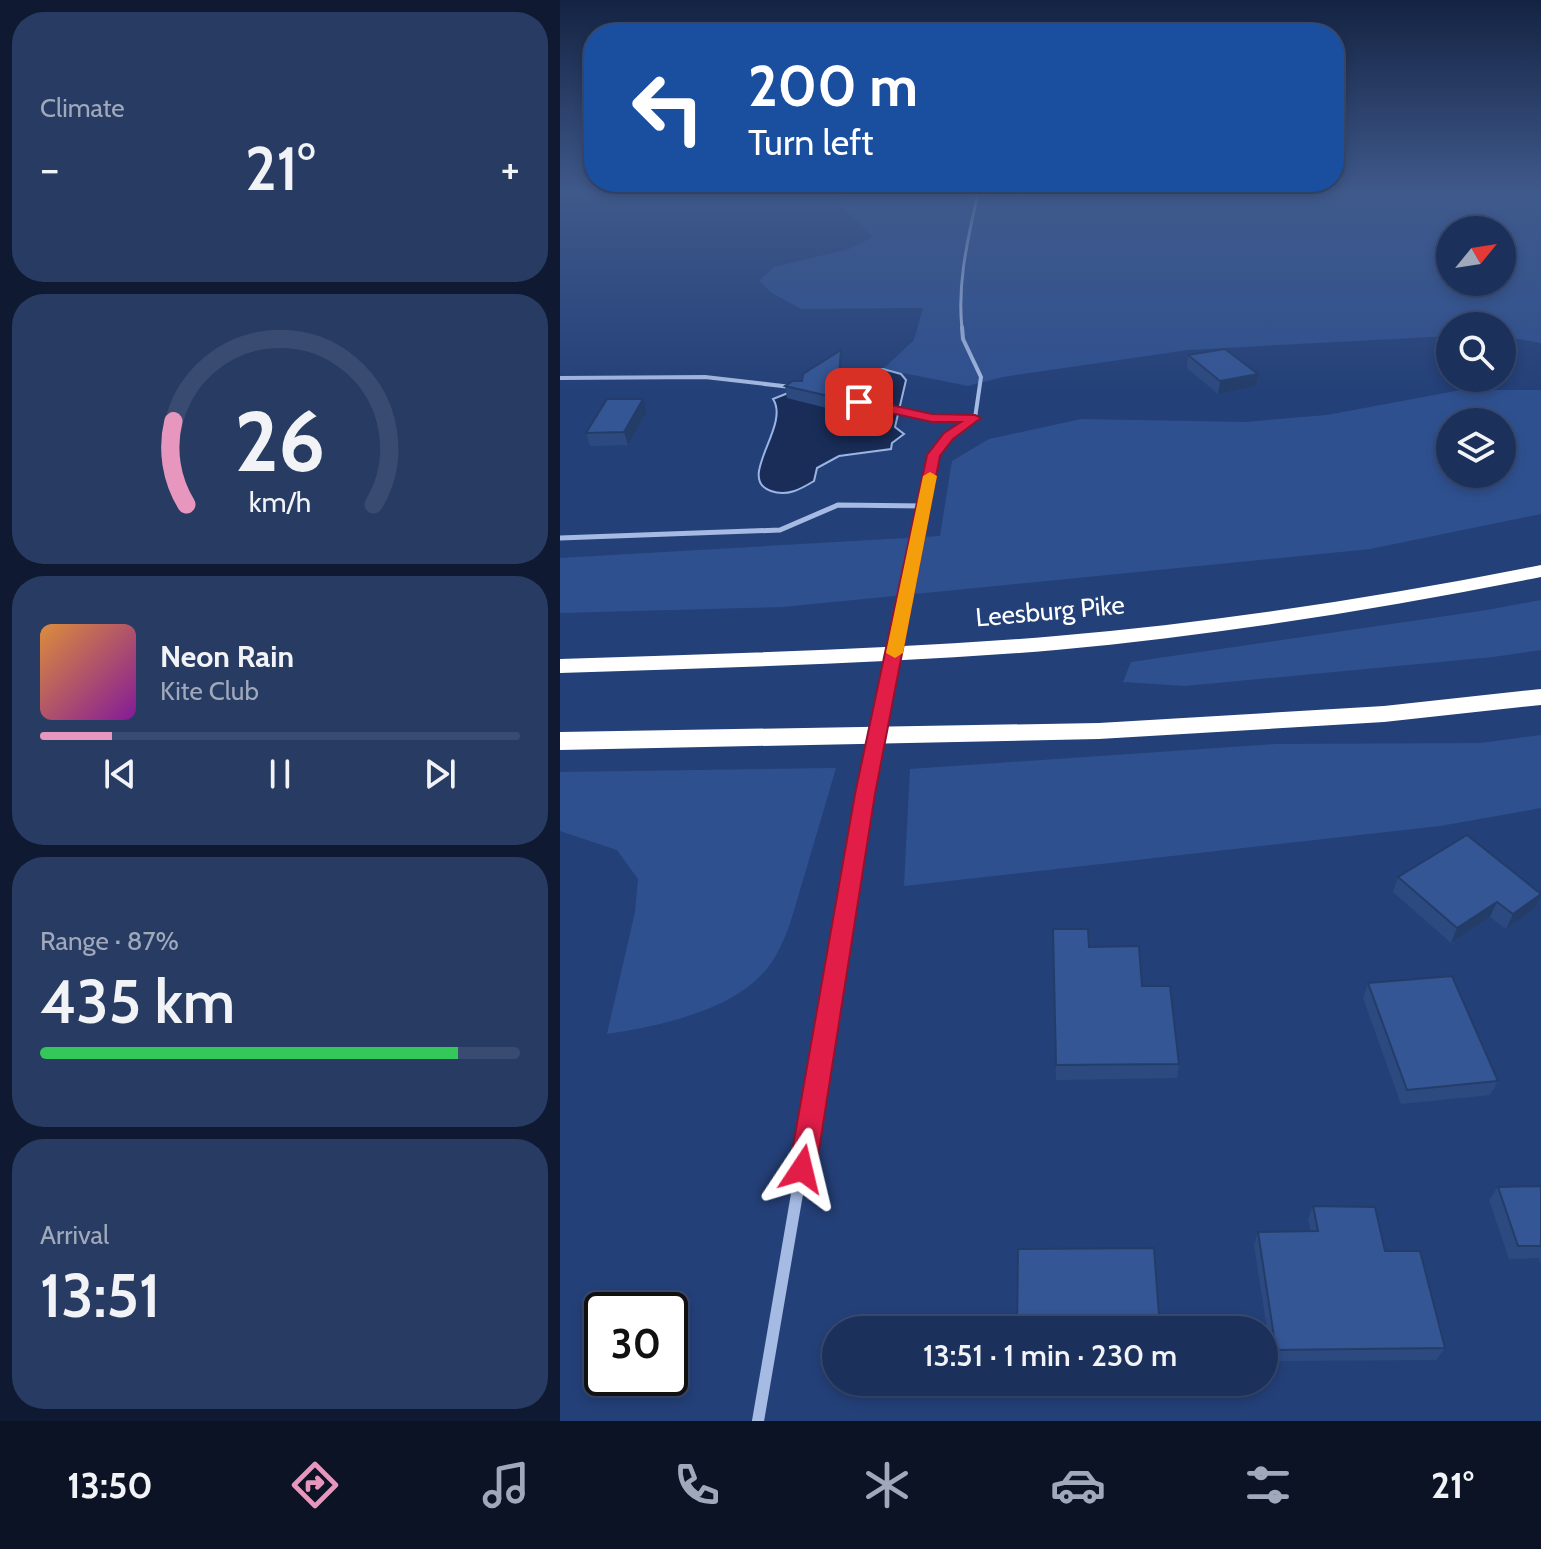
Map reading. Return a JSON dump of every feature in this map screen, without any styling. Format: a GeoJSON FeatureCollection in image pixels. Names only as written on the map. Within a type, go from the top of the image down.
{"type":"FeatureCollection","features":[{"type":"Feature","properties":{"kind":"highway","name":"Leesburg Pike"},"geometry":{"type":"LineString","coordinates":[[560,666],[985,648],[1270,617],[1392,599],[1541,571]]}},
{"type":"Feature","properties":{"kind":"highway"},"geometry":{"type":"LineString","coordinates":[[560,741],[1099,731],[1384,714],[1541,697]]}},
{"type":"Feature","properties":{"kind":"street"},"geometry":{"type":"LineString","coordinates":[[758,1421],[865,794],[912,572],[933,455],[948,436],[975,418]]}},
{"type":"Feature","properties":{"kind":"lane"},"geometry":{"type":"LineString","coordinates":[[859,402],[932,418],[975,418],[981,377],[963,339],[959,302],[964,259]]}},
{"type":"Feature","properties":{"kind":"lane"},"geometry":{"type":"LineString","coordinates":[[560,378],[690,375],[754,380],[801,389]]}},
{"type":"Feature","properties":{"kind":"lane"},"geometry":{"type":"LineString","coordinates":[[560,538],[780,530],[838,505],[925,506]]}},
{"type":"Feature","properties":{"kind":"shaded area"},"geometry":{"type":"Polygon","coordinates":[[[806,259],[1436,259],[1436,296],[1516,296],[1516,259],[1541,259],[1541,343],[1516,339],[1516,312],[1436,312],[1436,337],[1188,350],[1003,377],[968,386],[883,369],[914,340],[923,308],[801,309],[772,293],[759,281],[774,267],[806,259]]]}},
{"type":"Feature","properties":{"kind":"shaded area"},"geometry":{"type":"Polygon","coordinates":[[[883,369],[901,374],[906,380],[895,427],[904,434],[892,443],[891,449],[839,456],[817,468],[814,481],[794,491],[777,493],[761,485],[761,464],[777,410],[773,399],[818,381],[883,369]]]}},
{"type":"Feature","properties":{"kind":"shaded area"},"geometry":{"type":"Polygon","coordinates":[[[1541,390],[1541,514],[1370,549],[783,607],[560,613],[560,558],[940,536],[952,461],[989,439],[1081,419],[1245,422],[1327,415],[1450,392],[1541,390]]]}},
{"type":"Feature","properties":{"kind":"shaded area"},"geometry":{"type":"Polygon","coordinates":[[[1541,600],[1541,650],[1185,686],[1123,682],[1131,662],[1541,600]]]}},
{"type":"Feature","properties":{"kind":"shaded area"},"geometry":{"type":"Polygon","coordinates":[[[1541,735],[1541,808],[1440,826],[904,886],[910,769],[1276,744],[1480,743],[1541,735]]]}},
{"type":"Feature","properties":{"kind":"shaded area"},"geometry":{"type":"Polygon","coordinates":[[[836,768],[789,925],[781,947],[769,966],[754,982],[717,1005],[672,1021],[607,1034],[635,912],[638,879],[617,850],[560,831],[560,772],[836,768]]]}},
{"type":"Feature","properties":{"kind":"building"},"geometry":{"type":"Polygon","coordinates":[[[1225,349],[1258,374],[1220,381],[1188,355],[1225,349]]]}},
{"type":"Feature","properties":{"kind":"building"},"geometry":{"type":"Polygon","coordinates":[[[841,350],[837,398],[785,386],[793,381],[802,381],[803,374],[841,350]]]}},
{"type":"Feature","properties":{"kind":"building"},"geometry":{"type":"Polygon","coordinates":[[[607,399],[643,399],[624,432],[586,433],[607,399]]]}},
{"type":"Feature","properties":{"kind":"building"},"geometry":{"type":"Polygon","coordinates":[[[1467,835],[1541,894],[1513,914],[1497,902],[1457,928],[1398,877],[1467,835]]]}},
{"type":"Feature","properties":{"kind":"building"},"geometry":{"type":"Polygon","coordinates":[[[1053,929],[1088,929],[1089,947],[1139,946],[1142,986],[1170,986],[1179,1064],[1056,1065],[1053,929]]]}},
{"type":"Feature","properties":{"kind":"building"},"geometry":{"type":"Polygon","coordinates":[[[1452,976],[1498,1081],[1407,1090],[1368,983],[1452,976]]]}},
{"type":"Feature","properties":{"kind":"building"},"geometry":{"type":"Polygon","coordinates":[[[1541,1186],[1541,1246],[1518,1246],[1498,1187],[1541,1186]]]}},
{"type":"Feature","properties":{"kind":"building"},"geometry":{"type":"Polygon","coordinates":[[[1313,1206],[1375,1207],[1385,1251],[1420,1251],[1445,1348],[1278,1350],[1278,1316],[1271,1316],[1258,1232],[1318,1231],[1313,1206]]]}},
{"type":"Feature","properties":{"kind":"building"},"geometry":{"type":"Polygon","coordinates":[[[1154,1248],[1159,1316],[1017,1316],[1018,1249],[1154,1248]]]}},
{"type":"Feature","properties":{"kind":"slow traffic"},"geometry":{"type":"LineString","coordinates":[[895,653],[930,476]]}},
{"type":"Feature","properties":{"kind":"route"},"geometry":{"type":"LineString","coordinates":[[802,1169],[865,794],[933,455],[948,436],[975,418],[932,418],[859,402]]}}]}
